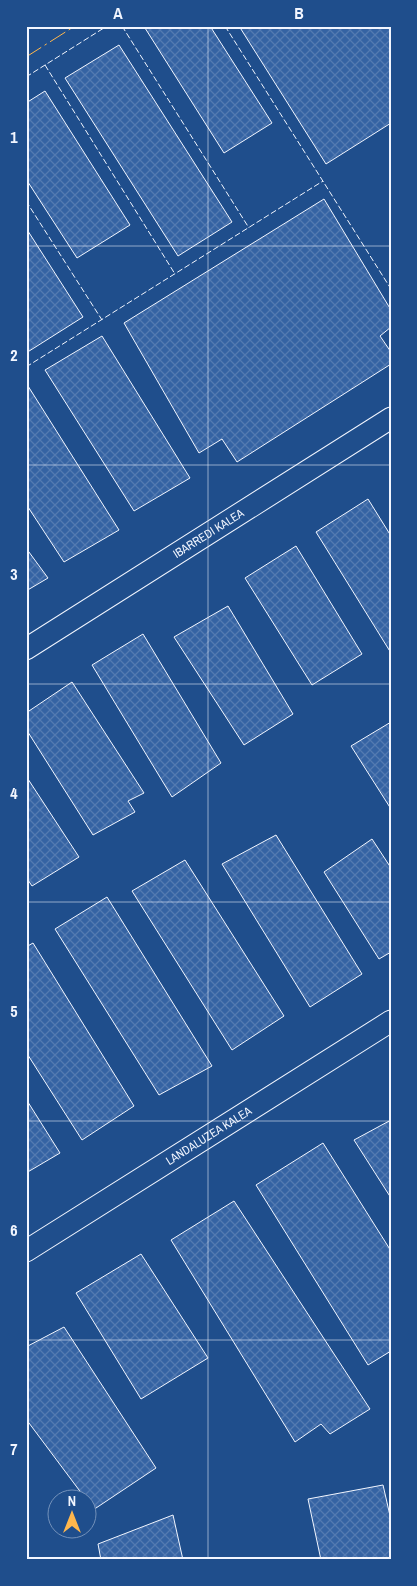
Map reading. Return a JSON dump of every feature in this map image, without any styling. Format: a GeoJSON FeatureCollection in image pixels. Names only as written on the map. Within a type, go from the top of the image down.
{"type":"FeatureCollection","features":[{"type":"Feature","properties":{"kind":"street","name":"IBARREDI KALEA"},"geometry":{"type":"LineString","coordinates":[[26,649],[391,418]]}},
{"type":"Feature","properties":{"kind":"street","name":"LANDALUZEA KALEA"},"geometry":{"type":"LineString","coordinates":[[26,1251],[391,1021]]}},
{"type":"Feature","properties":{"kind":"building"},"geometry":{"type":"Polygon","coordinates":[[[148,26],[210,26],[272,123],[224,153],[145,28],[148,26]]]}},
{"type":"Feature","properties":{"kind":"building"},"geometry":{"type":"Polygon","coordinates":[[[239,26],[391,26],[391,123],[326,164],[239,26]]]}},
{"type":"Feature","properties":{"kind":"building"},"geometry":{"type":"Polygon","coordinates":[[[119,45],[232,222],[178,256],[65,78],[119,45]]]}},
{"type":"Feature","properties":{"kind":"building"},"geometry":{"type":"Polygon","coordinates":[[[45,91],[130,225],[77,258],[26,179],[26,103],[45,91]]]}},
{"type":"Feature","properties":{"kind":"building"},"geometry":{"type":"Polygon","coordinates":[[[324,199],[391,310],[391,327],[380,336],[391,352],[391,364],[237,462],[222,439],[199,453],[124,323],[324,199]]]}},
{"type":"Feature","properties":{"kind":"building"},"geometry":{"type":"Polygon","coordinates":[[[26,228],[83,317],[26,353],[26,228]]]}},
{"type":"Feature","properties":{"kind":"building"},"geometry":{"type":"Polygon","coordinates":[[[102,336],[190,478],[134,511],[45,370],[102,336]]]}},
{"type":"Feature","properties":{"kind":"building"},"geometry":{"type":"Polygon","coordinates":[[[28,386],[119,530],[64,562],[26,504],[26,387],[28,386]]]}},
{"type":"Feature","properties":{"kind":"building"},"geometry":{"type":"Polygon","coordinates":[[[368,499],[391,536],[391,653],[316,532],[368,499]]]}},
{"type":"Feature","properties":{"kind":"building"},"geometry":{"type":"Polygon","coordinates":[[[296,546],[362,654],[312,685],[245,578],[296,546]]]}},
{"type":"Feature","properties":{"kind":"building"},"geometry":{"type":"Polygon","coordinates":[[[26,548],[48,578],[26,591],[26,548]]]}},
{"type":"Feature","properties":{"kind":"building"},"geometry":{"type":"Polygon","coordinates":[[[228,606],[293,714],[244,745],[174,637],[228,606]]]}},
{"type":"Feature","properties":{"kind":"building"},"geometry":{"type":"Polygon","coordinates":[[[143,634],[221,763],[172,797],[92,665],[143,634]]]}},
{"type":"Feature","properties":{"kind":"building"},"geometry":{"type":"Polygon","coordinates":[[[72,682],[144,793],[128,801],[135,812],[93,835],[26,729],[26,713],[72,682]]]}},
{"type":"Feature","properties":{"kind":"building"},"geometry":{"type":"Polygon","coordinates":[[[391,722],[391,809],[351,746],[391,722]]]}},
{"type":"Feature","properties":{"kind":"building"},"geometry":{"type":"Polygon","coordinates":[[[26,776],[79,857],[32,886],[26,877],[26,776]]]}},
{"type":"Feature","properties":{"kind":"building"},"geometry":{"type":"Polygon","coordinates":[[[276,835],[362,974],[310,1007],[222,864],[276,835]]]}},
{"type":"Feature","properties":{"kind":"building"},"geometry":{"type":"Polygon","coordinates":[[[372,839],[391,868],[391,952],[379,959],[324,872],[372,839]]]}},
{"type":"Feature","properties":{"kind":"building"},"geometry":{"type":"Polygon","coordinates":[[[185,860],[284,1016],[232,1050],[132,891],[185,860]]]}},
{"type":"Feature","properties":{"kind":"building"},"geometry":{"type":"Polygon","coordinates":[[[107,897],[212,1066],[159,1095],[55,929],[107,897]]]}},
{"type":"Feature","properties":{"kind":"building"},"geometry":{"type":"Polygon","coordinates":[[[33,943],[134,1106],[82,1140],[26,1052],[26,947],[33,943]]]}},
{"type":"Feature","properties":{"kind":"building"},"geometry":{"type":"Polygon","coordinates":[[[26,1099],[60,1153],[26,1173],[26,1099]]]}},
{"type":"Feature","properties":{"kind":"building"},"geometry":{"type":"Polygon","coordinates":[[[391,1120],[391,1198],[354,1140],[391,1120]]]}},
{"type":"Feature","properties":{"kind":"building"},"geometry":{"type":"Polygon","coordinates":[[[323,1143],[391,1251],[391,1351],[368,1365],[256,1185],[323,1143]]]}},
{"type":"Feature","properties":{"kind":"building"},"geometry":{"type":"Polygon","coordinates":[[[234,1201],[370,1409],[330,1434],[321,1424],[295,1442],[171,1240],[234,1201]]]}},
{"type":"Feature","properties":{"kind":"building"},"geometry":{"type":"Polygon","coordinates":[[[141,1254],[208,1358],[141,1399],[76,1293],[141,1254]]]}},
{"type":"Feature","properties":{"kind":"building"},"geometry":{"type":"Polygon","coordinates":[[[64,1327],[156,1468],[98,1507],[98,1488],[78,1488],[26,1419],[26,1347],[64,1327]]]}},
{"type":"Feature","properties":{"kind":"building"},"geometry":{"type":"Polygon","coordinates":[[[383,1485],[391,1520],[391,1560],[321,1560],[308,1499],[383,1485]]]}},
{"type":"Feature","properties":{"kind":"building"},"geometry":{"type":"Polygon","coordinates":[[[173,1515],[183,1560],[101,1560],[98,1544],[173,1515]]]}},
{"type":"Feature","properties":{"kind":"fence"},"geometry":{"type":"LineString","coordinates":[[26,77],[107,26]]}},
{"type":"Feature","properties":{"kind":"fence"},"geometry":{"type":"LineString","coordinates":[[122,26],[249,228]]}},
{"type":"Feature","properties":{"kind":"fence"},"geometry":{"type":"LineString","coordinates":[[225,26],[391,289]]}},
{"type":"Feature","properties":{"kind":"fence"},"geometry":{"type":"LineString","coordinates":[[45,65],[175,274]]}},
{"type":"Feature","properties":{"kind":"fence"},"geometry":{"type":"LineString","coordinates":[[26,367],[323,181]]}},
{"type":"Feature","properties":{"kind":"fence"},"geometry":{"type":"LineString","coordinates":[[26,201],[102,320]]}},
{"type":"Feature","properties":{"kind":"power"},"geometry":{"type":"LineString","coordinates":[[26,57],[75,26]]}}]}
